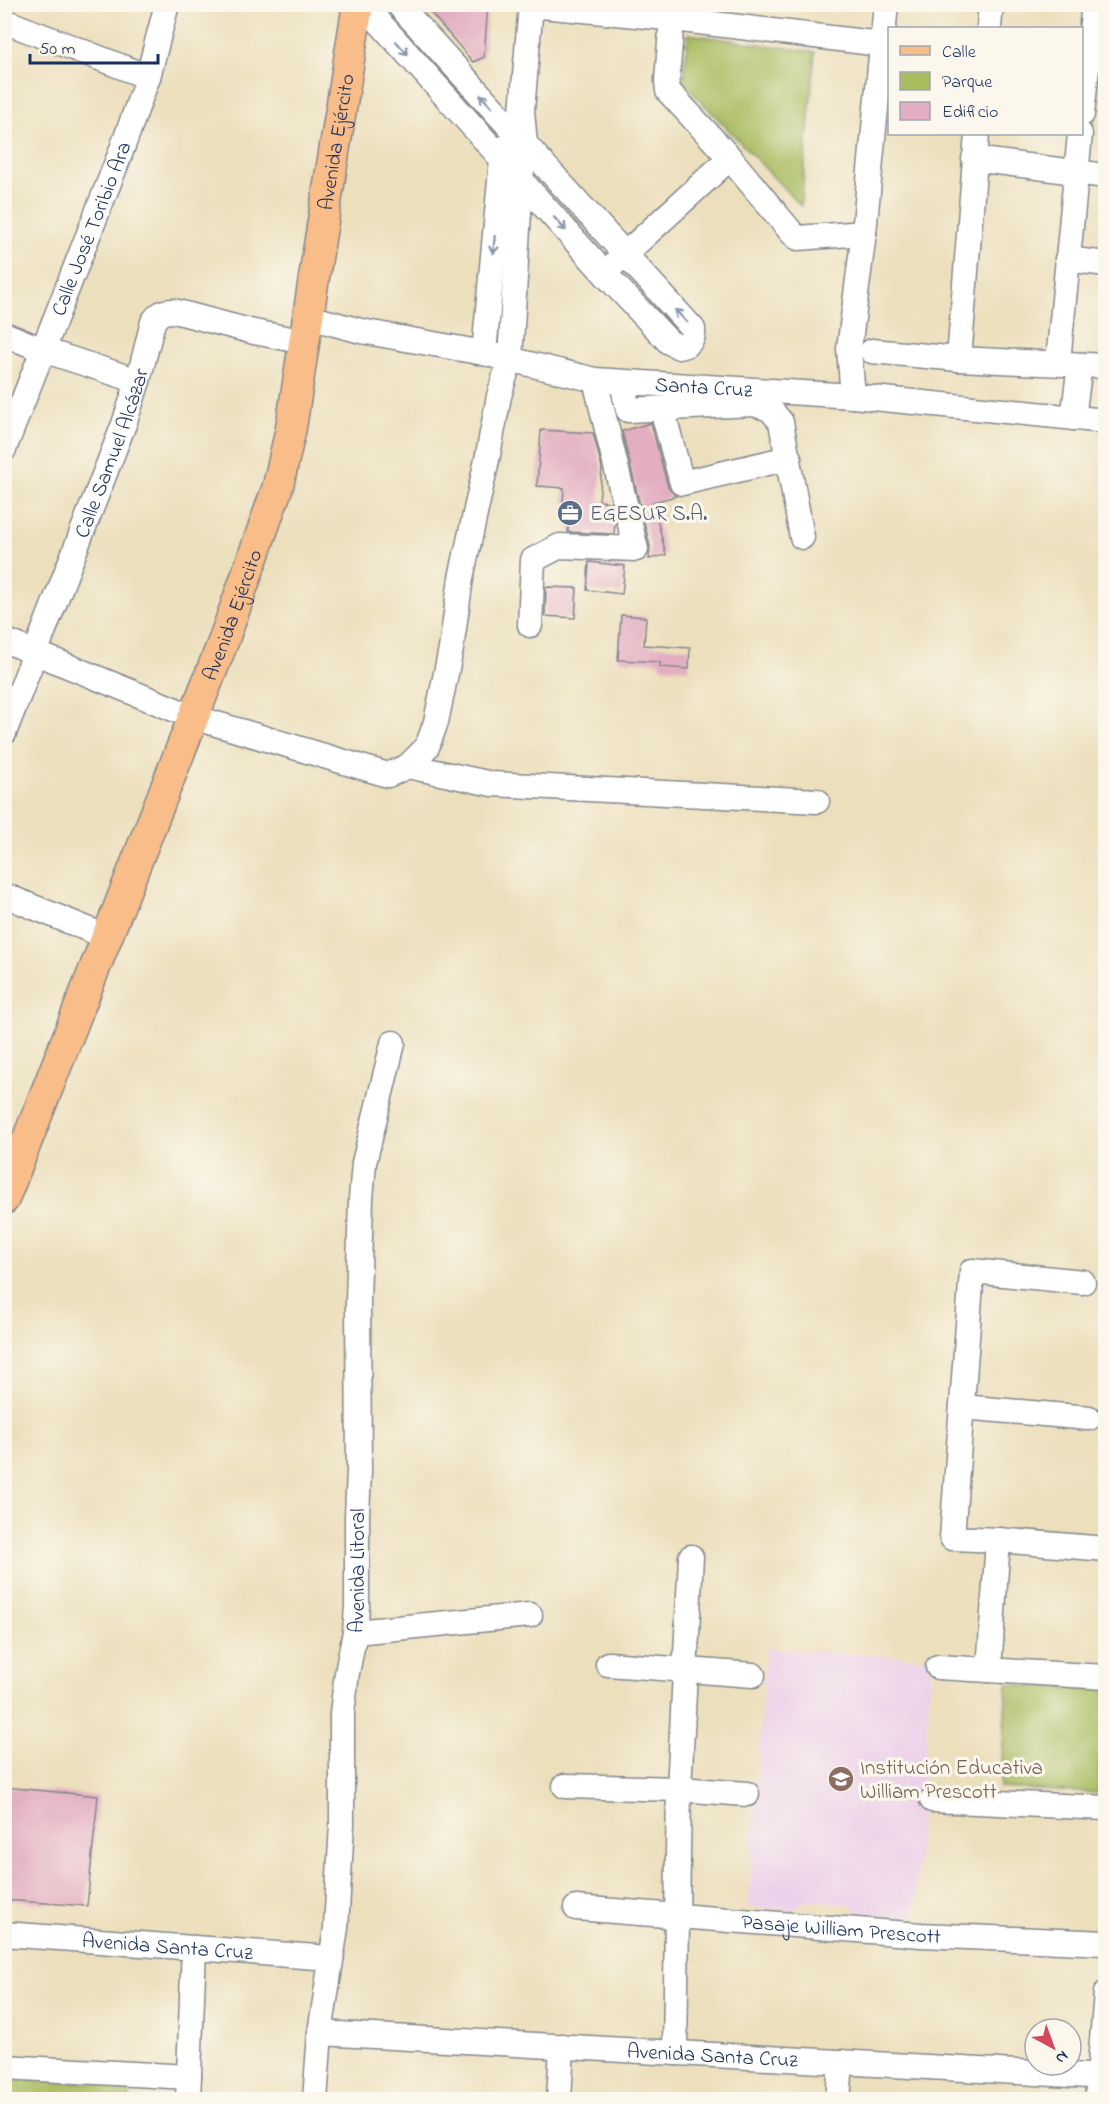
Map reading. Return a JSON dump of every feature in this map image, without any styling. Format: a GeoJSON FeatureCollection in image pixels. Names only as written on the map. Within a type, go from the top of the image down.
{"type":"FeatureCollection","features":[{"type":"Feature","properties":{"kind":"main road","name":"Avenida Ejército"},"geometry":{"type":"LineString","coordinates":[[4,1199],[193,717],[250,568],[278,486],[291,428],[318,252],[361,4]]}},
{"type":"Feature","properties":{"kind":"street","name":"Calle José Toribio Ara"},"geometry":{"type":"LineString","coordinates":[[4,449],[115,167],[147,77],[167,4]]}},
{"type":"Feature","properties":{"kind":"street"},"geometry":{"type":"LineString","coordinates":[[361,4],[669,342],[679,347],[690,343],[693,329],[525,144],[514,117],[398,4]]}},
{"type":"Feature","properties":{"kind":"street"},"geometry":{"type":"LineString","coordinates":[[853,396],[849,349],[864,233],[886,4]]}},
{"type":"Feature","properties":{"kind":"street"},"geometry":{"type":"LineString","coordinates":[[988,27],[991,4]]}},
{"type":"Feature","properties":{"kind":"street"},"geometry":{"type":"LineString","coordinates":[[1083,109],[1091,71],[1094,4]]}},
{"type":"Feature","properties":{"kind":"street"},"geometry":{"type":"LineString","coordinates":[[484,353],[501,157],[514,117],[531,5],[672,12],[881,44]]}},
{"type":"Feature","properties":{"kind":"street"},"geometry":{"type":"LineString","coordinates":[[672,12],[668,91],[730,158],[798,238],[864,233]]}},
{"type":"Feature","properties":{"kind":"street"},"geometry":{"type":"LineString","coordinates":[[4,21],[147,77]]}},
{"type":"Feature","properties":{"kind":"street"},"geometry":{"type":"LineString","coordinates":[[959,359],[977,135]]}},
{"type":"Feature","properties":{"kind":"street"},"geometry":{"type":"LineString","coordinates":[[1073,418],[1069,364],[1067,259],[1080,135]]}},
{"type":"Feature","properties":{"kind":"street"},"geometry":{"type":"LineString","coordinates":[[4,640],[193,717],[388,775],[408,766],[427,747],[436,722],[451,649],[461,578],[499,396],[510,359],[525,144]]}},
{"type":"Feature","properties":{"kind":"street"},"geometry":{"type":"LineString","coordinates":[[604,273],[730,158]]}},
{"type":"Feature","properties":{"kind":"street"},"geometry":{"type":"LineString","coordinates":[[974,159],[1106,176]]}},
{"type":"Feature","properties":{"kind":"street"},"geometry":{"type":"LineString","coordinates":[[1067,259],[1106,264]]}},
{"type":"Feature","properties":{"kind":"street","name":"Calle Samuel Alcázar"},"geometry":{"type":"LineString","coordinates":[[4,732],[124,424],[153,322],[158,314],[174,311],[254,332],[307,330]]}},
{"type":"Feature","properties":{"kind":"street","name":"Santa Cruz"},"geometry":{"type":"LineString","coordinates":[[307,330],[361,331],[484,353],[595,380],[853,396],[1106,421]]}},
{"type":"Feature","properties":{"kind":"street"},"geometry":{"type":"LineString","coordinates":[[4,334],[43,350],[138,381]]}},
{"type":"Feature","properties":{"kind":"street"},"geometry":{"type":"LineString","coordinates":[[872,351],[959,359],[1106,366]]}},
{"type":"Feature","properties":{"kind":"street"},"geometry":{"type":"LineString","coordinates":[[530,625],[533,560],[560,546],[636,549],[595,380]]}},
{"type":"Feature","properties":{"kind":"street"},"geometry":{"type":"LineString","coordinates":[[622,382],[628,410],[754,404],[770,409],[781,422],[802,537]]}},
{"type":"Feature","properties":{"kind":"street"},"geometry":{"type":"LineString","coordinates":[[662,409],[682,483],[789,458]]}},
{"type":"Feature","properties":{"kind":"street"},"geometry":{"type":"LineString","coordinates":[[408,766],[492,784],[817,801]]}},
{"type":"Feature","properties":{"kind":"street"},"geometry":{"type":"LineString","coordinates":[[4,895],[107,937]]}},
{"type":"Feature","properties":{"kind":"street","name":"Avenida Litoral"},"geometry":{"type":"LineString","coordinates":[[315,2100],[320,2033],[340,1885],[342,1713],[357,1607],[361,1199],[364,1163],[393,1043]]}},
{"type":"Feature","properties":{"kind":"street"},"geometry":{"type":"LineString","coordinates":[[1083,1282],[972,1271],[952,1538],[1106,1549]]}},
{"type":"Feature","properties":{"kind":"street"},"geometry":{"type":"LineString","coordinates":[[962,1407],[1089,1418]]}},
{"type":"Feature","properties":{"kind":"street"},"geometry":{"type":"LineString","coordinates":[[989,1670],[998,1540]]}},
{"type":"Feature","properties":{"kind":"street"},"geometry":{"type":"LineString","coordinates":[[675,2053],[679,1789],[691,1557]]}},
{"type":"Feature","properties":{"kind":"street"},"geometry":{"type":"LineString","coordinates":[[355,1632],[530,1615]]}},
{"type":"Feature","properties":{"kind":"street"},"geometry":{"type":"LineString","coordinates":[[608,1664],[753,1676]]}},
{"type":"Feature","properties":{"kind":"street"},"geometry":{"type":"LineString","coordinates":[[938,1667],[1106,1677]]}},
{"type":"Feature","properties":{"kind":"street"},"geometry":{"type":"LineString","coordinates":[[565,1786],[679,1789],[747,1794]]}},
{"type":"Feature","properties":{"kind":"street"},"geometry":{"type":"LineString","coordinates":[[932,1800],[1106,1808]]}},
{"type":"Feature","properties":{"kind":"street","name":"Pasaje William Prescott"},"geometry":{"type":"LineString","coordinates":[[576,1908],[921,1935],[1106,1943]]}},
{"type":"Feature","properties":{"kind":"street","name":"Avenida Santa Cruz"},"geometry":{"type":"LineString","coordinates":[[4,1934],[330,1958]]}},
{"type":"Feature","properties":{"kind":"street"},"geometry":{"type":"LineString","coordinates":[[4,2067],[188,2088],[194,1948]]}},
{"type":"Feature","properties":{"kind":"street"},"geometry":{"type":"LineString","coordinates":[[1101,2084],[1106,1993]]}},
{"type":"Feature","properties":{"kind":"street","name":"Avenida Santa Cruz"},"geometry":{"type":"LineString","coordinates":[[320,2033],[841,2062],[1101,2084]]}},
{"type":"Feature","properties":{"kind":"street"},"geometry":{"type":"LineString","coordinates":[[559,2100],[562,2046]]}},
{"type":"Feature","properties":{"kind":"street"},"geometry":{"type":"LineString","coordinates":[[838,2100],[841,2062]]}},
{"type":"Feature","properties":{"kind":"shaded area","name":"Institución Educativa William Prescott"},"geometry":{"type":"Polygon","coordinates":[[[766,1648],[932,1659],[914,1918],[858,1914],[850,1904],[806,1900],[794,1910],[748,1907],[766,1648]]]}},
{"type":"Feature","properties":{"kind":"green space"},"geometry":{"type":"Polygon","coordinates":[[[688,34],[815,52],[801,206],[683,82],[688,34]]]}},
{"type":"Feature","properties":{"kind":"green space"},"geometry":{"type":"Polygon","coordinates":[[[1007,1684],[1105,1689],[1098,1793],[1000,1788],[1007,1684]]]}},
{"type":"Feature","properties":{"kind":"green space"},"geometry":{"type":"Polygon","coordinates":[[[5,2078],[130,2085],[129,2099],[5,2100],[5,2078]]]}},
{"type":"Feature","properties":{"kind":"building"},"geometry":{"type":"Polygon","coordinates":[[[423,4],[488,4],[484,57],[473,62],[423,4]]]}},
{"type":"Feature","properties":{"kind":"building"},"geometry":{"type":"Polygon","coordinates":[[[651,423],[668,487],[676,496],[653,502],[666,555],[649,559],[650,546],[622,431],[651,423]]]}},
{"type":"Feature","properties":{"kind":"building"},"geometry":{"type":"Polygon","coordinates":[[[541,430],[593,433],[602,468],[599,501],[610,502],[615,523],[614,534],[568,532],[570,502],[563,502],[564,488],[537,486],[541,430]]]}},
{"type":"Feature","properties":{"kind":"building"},"geometry":{"type":"Polygon","coordinates":[[[589,562],[625,566],[622,594],[587,590],[589,562]]]}},
{"type":"Feature","properties":{"kind":"building"},"geometry":{"type":"Polygon","coordinates":[[[546,587],[577,588],[575,618],[545,616],[546,587]]]}},
{"type":"Feature","properties":{"kind":"building"},"geometry":{"type":"Polygon","coordinates":[[[621,615],[646,617],[644,645],[690,648],[689,669],[660,667],[660,662],[618,660],[621,615]]]}},
{"type":"Feature","properties":{"kind":"building"},"geometry":{"type":"Polygon","coordinates":[[[4,1787],[98,1796],[87,1906],[4,1900],[4,1787]]]}},
{"type":"Feature","properties":{"kind":"place","name":"EGESUR S.A."},"geometry":{"type":"Point","coordinates":[570,513]}},
{"type":"Feature","properties":{"kind":"place","name":"Institución Educativa William Prescott"},"geometry":{"type":"Point","coordinates":[841,1779]}}]}
